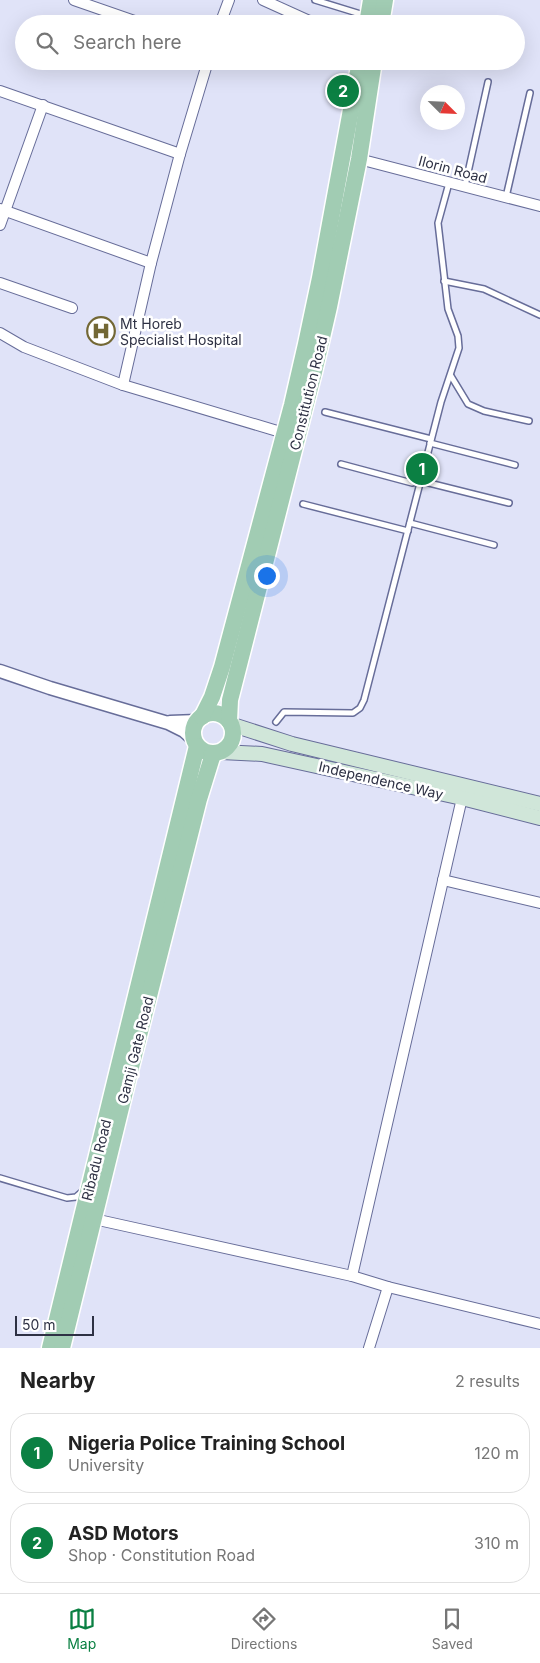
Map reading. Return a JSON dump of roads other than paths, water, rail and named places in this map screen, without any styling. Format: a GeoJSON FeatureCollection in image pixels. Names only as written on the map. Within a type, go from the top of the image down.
{"type":"FeatureCollection","features":[{"type":"Feature","properties":{"kind":"main road"},"geometry":{"type":"LineString","coordinates":[[371,0],[372,15]]}},
{"type":"Feature","properties":{"kind":"main road"},"geometry":{"type":"LineString","coordinates":[[376,15],[385,0]]}},
{"type":"Feature","properties":{"kind":"main road","name":"Constitution Road"},"geometry":{"type":"LineString","coordinates":[[199,719],[214,691],[222,668],[304,353],[358,70]]}},
{"type":"Feature","properties":{"kind":"main road","name":"Constitution Road"},"geometry":{"type":"LineString","coordinates":[[230,723],[230,700],[314,372],[359,158],[373,70]]}},
{"type":"Feature","properties":{"kind":"main road"},"geometry":{"type":"LineString","coordinates":[[207,714],[219,714],[230,723],[233,732],[232,740],[228,747],[217,753],[207,753],[195,743],[194,727],[199,719],[207,714]]}},
{"type":"Feature","properties":{"kind":"main road","name":"Independence Way"},"geometry":{"type":"LineString","coordinates":[[230,723],[292,744],[540,804]]}},
{"type":"Feature","properties":{"kind":"main road","name":"Ribadu Road"},"geometry":{"type":"LineString","coordinates":[[50,1348],[63,1319],[91,1182],[185,796],[195,743]]}},
{"type":"Feature","properties":{"kind":"main road","name":"Independence Way"},"geometry":{"type":"LineString","coordinates":[[217,753],[262,754],[462,798],[540,818]]}},
{"type":"Feature","properties":{"kind":"main road","name":"Gamji Gate Road"},"geometry":{"type":"LineString","coordinates":[[62,1348],[63,1319],[94,1219],[198,799],[217,753]]}},
{"type":"Feature","properties":{"kind":"street"},"geometry":{"type":"LineString","coordinates":[[74,0],[117,15]]}},
{"type":"Feature","properties":{"kind":"street"},"geometry":{"type":"LineString","coordinates":[[223,15],[229,0]]}},
{"type":"Feature","properties":{"kind":"street"},"geometry":{"type":"LineString","coordinates":[[263,0],[296,15]]}},
{"type":"Feature","properties":{"kind":"street"},"geometry":{"type":"LineString","coordinates":[[123,385],[151,264],[180,154],[205,70]]}},
{"type":"Feature","properties":{"kind":"street"},"geometry":{"type":"LineString","coordinates":[[0,91],[180,154]]}},
{"type":"Feature","properties":{"kind":"street"},"geometry":{"type":"LineString","coordinates":[[0,225],[3,210],[43,105]]}},
{"type":"Feature","properties":{"kind":"street","name":"Ilorin Road"},"geometry":{"type":"LineString","coordinates":[[359,158],[540,206]]}},
{"type":"Feature","properties":{"kind":"street"},"geometry":{"type":"LineString","coordinates":[[3,210],[151,264]]}},
{"type":"Feature","properties":{"kind":"street"},"geometry":{"type":"LineString","coordinates":[[0,283],[72,308]]}},
{"type":"Feature","properties":{"kind":"street"},"geometry":{"type":"LineString","coordinates":[[0,333],[24,346],[123,385],[284,432]]}},
{"type":"Feature","properties":{"kind":"street"},"geometry":{"type":"LineString","coordinates":[[0,672],[168,722],[184,731],[195,743]]}},
{"type":"Feature","properties":{"kind":"street"},"geometry":{"type":"LineString","coordinates":[[168,722],[199,719]]}},
{"type":"Feature","properties":{"kind":"street"},"geometry":{"type":"LineString","coordinates":[[352,1276],[462,798]]}},
{"type":"Feature","properties":{"kind":"street"},"geometry":{"type":"LineString","coordinates":[[443,880],[540,903]]}},
{"type":"Feature","properties":{"kind":"street"},"geometry":{"type":"LineString","coordinates":[[94,1219],[352,1276],[388,1287],[540,1324]]}},
{"type":"Feature","properties":{"kind":"street"},"geometry":{"type":"LineString","coordinates":[[369,1348],[388,1287]]}},
{"type":"Feature","properties":{"kind":"lane"},"geometry":{"type":"LineString","coordinates":[[315,0],[356,15]]}},
{"type":"Feature","properties":{"kind":"lane"},"geometry":{"type":"LineString","coordinates":[[465,186],[488,82]]}},
{"type":"Feature","properties":{"kind":"lane"},"geometry":{"type":"LineString","coordinates":[[506,197],[530,93]]}},
{"type":"Feature","properties":{"kind":"lane"},"geometry":{"type":"LineString","coordinates":[[276,722],[284,712],[353,713],[360,708],[364,700],[380,630],[441,402],[460,348],[458,336],[448,309],[438,223],[449,182]]}},
{"type":"Feature","properties":{"kind":"lane"},"geometry":{"type":"LineString","coordinates":[[444,281],[484,289],[540,315]]}},
{"type":"Feature","properties":{"kind":"lane"},"geometry":{"type":"LineString","coordinates":[[451,376],[468,404],[484,411],[529,421]]}},
{"type":"Feature","properties":{"kind":"lane"},"geometry":{"type":"LineString","coordinates":[[325,412],[515,465]]}},
{"type":"Feature","properties":{"kind":"lane"},"geometry":{"type":"LineString","coordinates":[[341,464],[412,483],[421,481],[509,503]]}},
{"type":"Feature","properties":{"kind":"lane"},"geometry":{"type":"LineString","coordinates":[[303,504],[408,531]]}},
{"type":"Feature","properties":{"kind":"lane"},"geometry":{"type":"LineString","coordinates":[[410,523],[494,544]]}},
{"type":"Feature","properties":{"kind":"lane"},"geometry":{"type":"LineString","coordinates":[[0,1178],[72,1198],[81,1193],[91,1182]]}},
{"type":"Feature","properties":{"kind":"place","name":"ASD Motors"},"geometry":{"type":"Point","coordinates":[343,91]}},
{"type":"Feature","properties":{"kind":"place","name":"Mt Horeb Specialist Hospital"},"geometry":{"type":"Point","coordinates":[101,331]}},
{"type":"Feature","properties":{"kind":"place","name":"Nigeria Police Training School"},"geometry":{"type":"Point","coordinates":[422,469]}}]}
